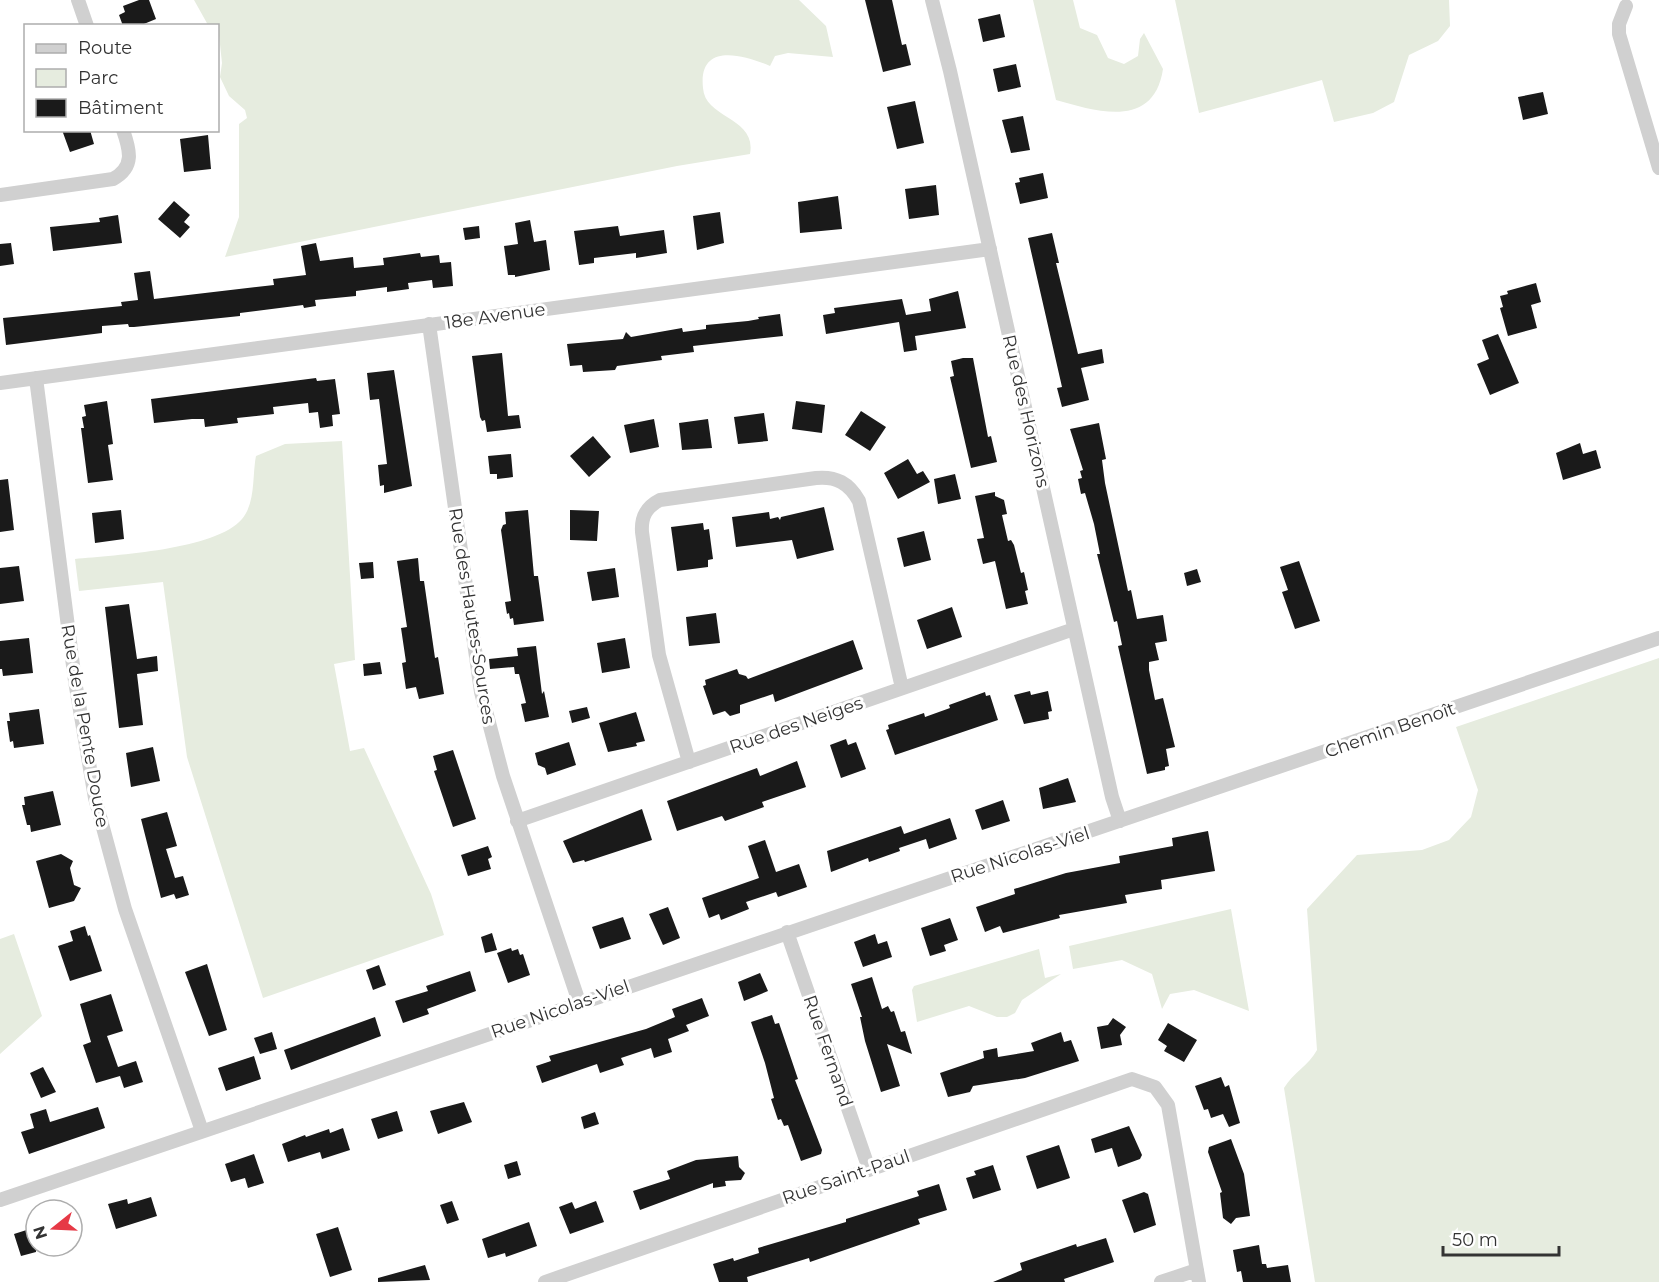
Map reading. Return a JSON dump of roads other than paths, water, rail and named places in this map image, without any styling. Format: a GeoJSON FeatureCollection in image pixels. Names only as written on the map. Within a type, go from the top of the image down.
{"type":"FeatureCollection","features":[{"type":"Feature","properties":{"kind":"street"},"geometry":{"type":"LineString","coordinates":[[78,0],[86,24]]}},
{"type":"Feature","properties":{"kind":"street","name":"Rue des Horizons"},"geometry":{"type":"LineString","coordinates":[[932,0],[1112,797],[1120,821]]}},
{"type":"Feature","properties":{"kind":"street"},"geometry":{"type":"LineString","coordinates":[[1626,6],[1619,24],[1619,34],[1659,168]]}},
{"type":"Feature","properties":{"kind":"street"},"geometry":{"type":"LineString","coordinates":[[0,195],[113,179],[126,170],[129,163],[130,155],[124,132]]}},
{"type":"Feature","properties":{"kind":"street","name":"18e Avenue"},"geometry":{"type":"LineString","coordinates":[[0,383],[990,249]]}},
{"type":"Feature","properties":{"kind":"street","name":"Rue des Hautes-Sources"},"geometry":{"type":"LineString","coordinates":[[429,324],[481,693],[517,821],[579,1002]]}},
{"type":"Feature","properties":{"kind":"street","name":"Rue de la Pente Douce"},"geometry":{"type":"LineString","coordinates":[[36,378],[76,691],[95,798],[125,909],[202,1131]]}},
{"type":"Feature","properties":{"kind":"street"},"geometry":{"type":"LineString","coordinates":[[689,762],[661,662],[642,532],[643,516],[653,504],[660,500],[816,478],[837,479],[846,484],[859,501],[902,688]]}},
{"type":"Feature","properties":{"kind":"street","name":"Rue des Neiges"},"geometry":{"type":"LineString","coordinates":[[517,821],[1074,629]]}},
{"type":"Feature","properties":{"kind":"street","name":"Chemin Benoît"},"geometry":{"type":"LineString","coordinates":[[1120,821],[1659,638]]}},
{"type":"Feature","properties":{"kind":"street","name":"Rue Nicolas-Viel"},"geometry":{"type":"LineString","coordinates":[[0,1200],[579,1002],[1120,821]]}},
{"type":"Feature","properties":{"kind":"street","name":"Rue Fernand"},"geometry":{"type":"LineString","coordinates":[[788,932],[869,1169]]}},
{"type":"Feature","properties":{"kind":"street","name":"Rue Saint-Paul"},"geometry":{"type":"LineString","coordinates":[[545,1282],[1124,1080],[1140,1080],[1148,1083],[1161,1092],[1168,1105],[1198,1276]]}},
{"type":"Feature","properties":{"kind":"street"},"geometry":{"type":"LineString","coordinates":[[1161,1282],[1198,1276]]}}]}
